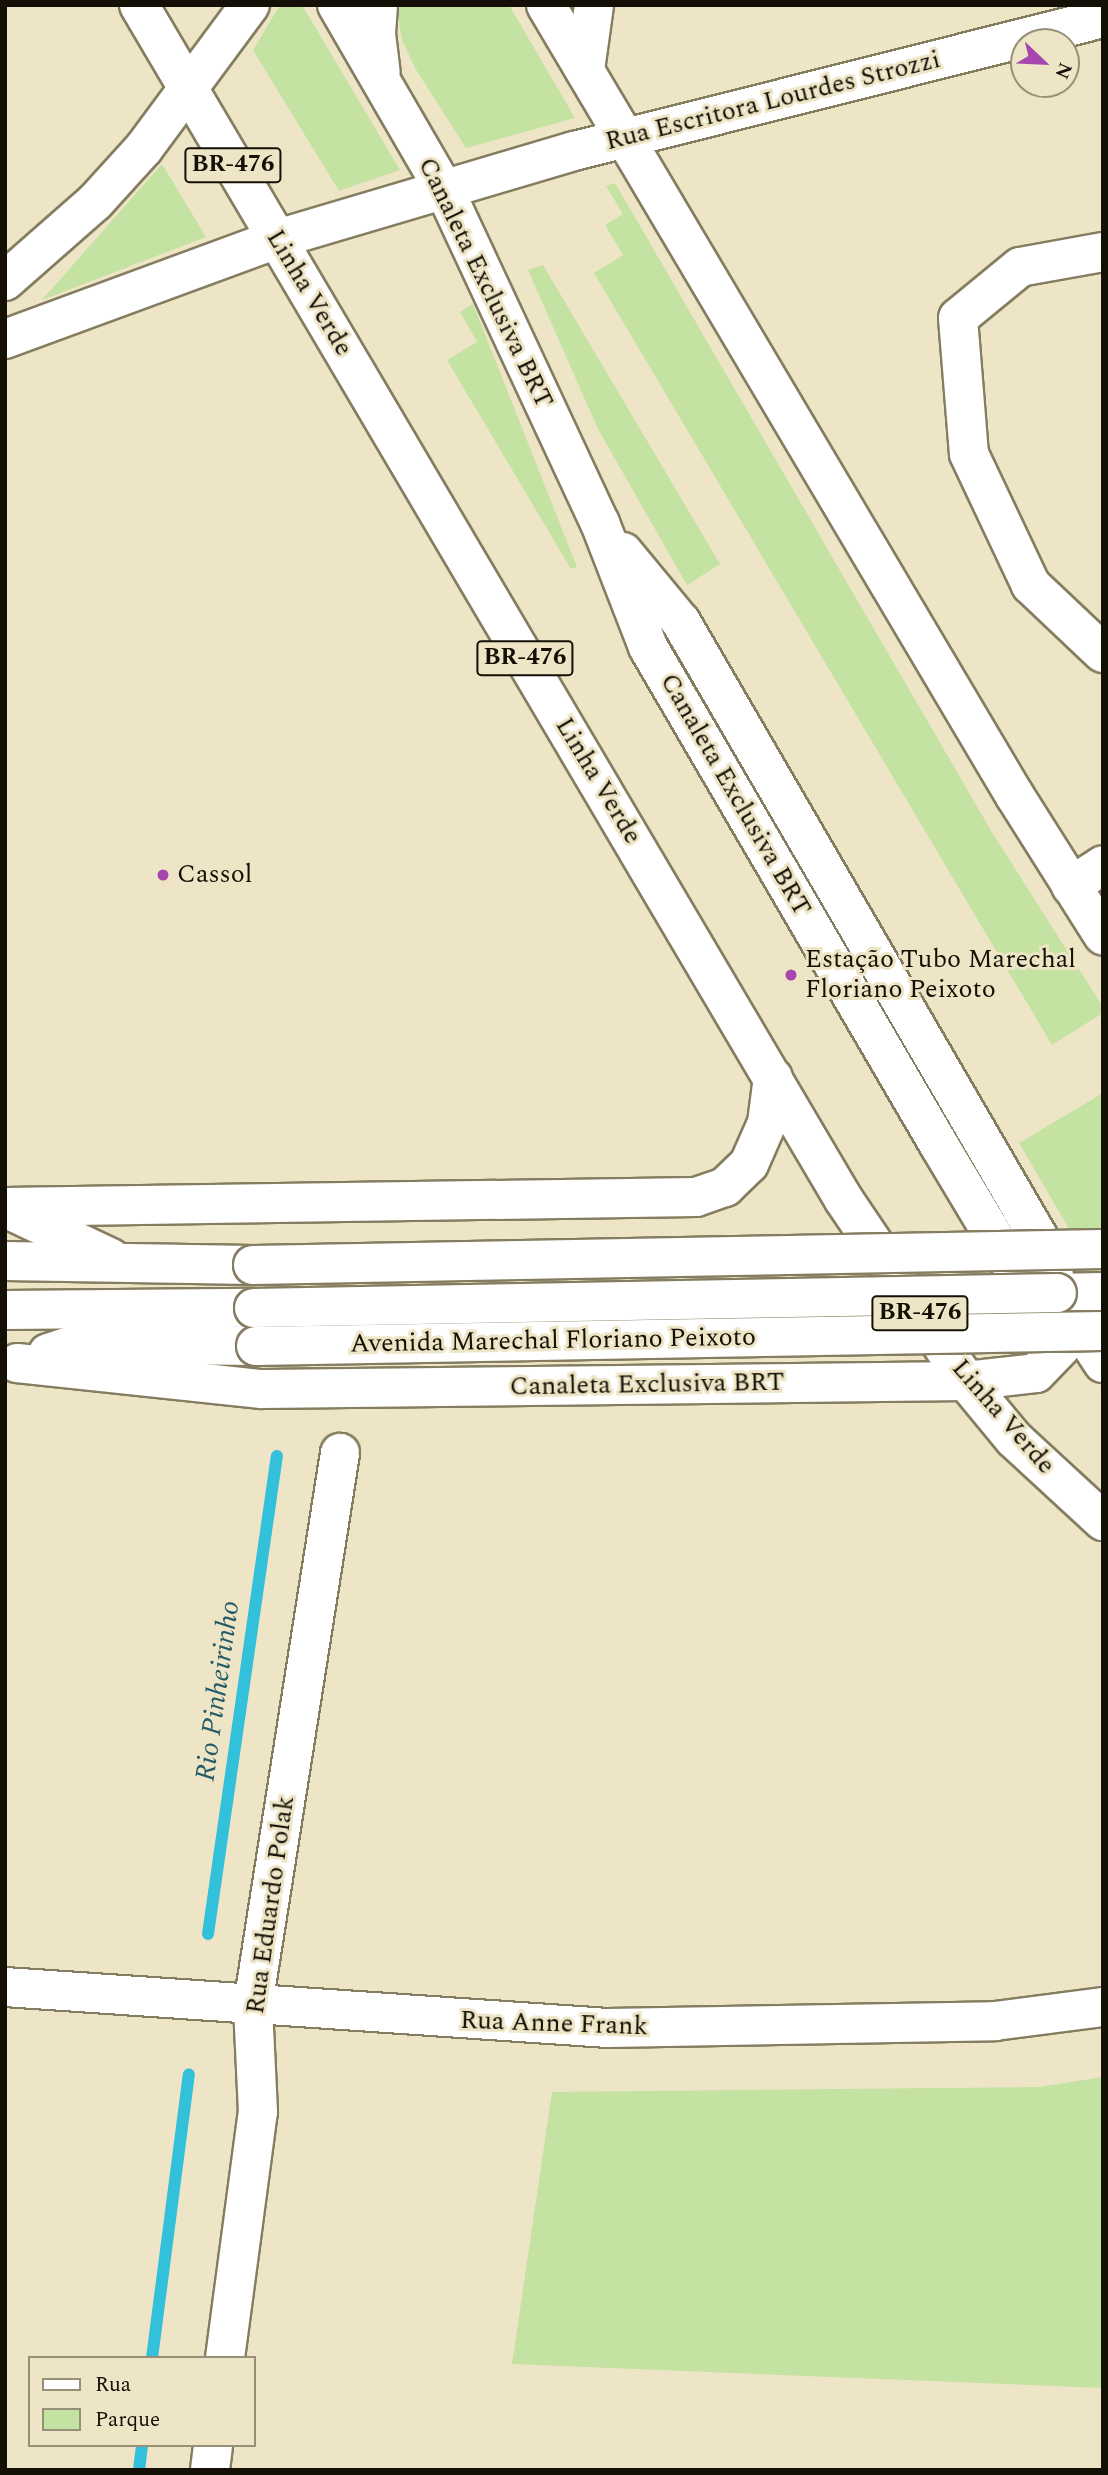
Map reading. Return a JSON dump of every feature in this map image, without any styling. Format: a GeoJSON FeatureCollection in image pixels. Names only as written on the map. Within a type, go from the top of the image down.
{"type":"FeatureCollection","features":[{"type":"Feature","properties":{"kind":"main road","name":"Linha Verde"},"geometry":{"type":"LineString","coordinates":[[139,5],[844,1199],[966,1381],[1014,1438],[1103,1521]]}},
{"type":"Feature","properties":{"kind":"main road"},"geometry":{"type":"LineString","coordinates":[[5,281],[95,202],[190,90],[250,5]]}},
{"type":"Feature","properties":{"kind":"main road","name":"Canaleta Exclusiva BRT"},"geometry":{"type":"LineString","coordinates":[[337,5],[445,191],[600,523],[681,622],[1051,1259],[1103,1363]]}},
{"type":"Feature","properties":{"kind":"main road","name":"Canaleta Exclusiva BRT"},"geometry":{"type":"LineString","coordinates":[[378,5],[376,34],[383,84]]}},
{"type":"Feature","properties":{"kind":"main road"},"geometry":{"type":"LineString","coordinates":[[546,5],[1071,886],[1103,935]]}},
{"type":"Feature","properties":{"kind":"main road"},"geometry":{"type":"LineString","coordinates":[[585,71],[594,5]]}},
{"type":"Feature","properties":{"kind":"main road","name":"Rua Escritora Lourdes Strozzi"},"geometry":{"type":"LineString","coordinates":[[5,339],[277,239],[625,138],[1103,18]]}},
{"type":"Feature","properties":{"kind":"main road"},"geometry":{"type":"LineString","coordinates":[[1103,252],[1020,267],[958,318],[969,454],[1031,585],[1103,653]]}},
{"type":"Feature","properties":{"kind":"main road"},"geometry":{"type":"LineString","coordinates":[[1071,886],[1103,865]]}},
{"type":"Feature","properties":{"kind":"main road"},"geometry":{"type":"LineString","coordinates":[[5,1208],[696,1197],[725,1187],[750,1164],[767,1123],[773,1077]]}},
{"type":"Feature","properties":{"kind":"main road"},"geometry":{"type":"LineString","coordinates":[[5,1208],[122,1264]]}},
{"type":"Feature","properties":{"kind":"main road"},"geometry":{"type":"LineString","coordinates":[[5,1261],[253,1265],[1103,1249]]}},
{"type":"Feature","properties":{"kind":"main road"},"geometry":{"type":"LineString","coordinates":[[5,1310],[254,1308],[1077,1314],[1103,1292]]}},
{"type":"Feature","properties":{"kind":"main road"},"geometry":{"type":"LineString","coordinates":[[164,1345],[254,1308]]}},
{"type":"Feature","properties":{"kind":"main road","name":"Canaleta Exclusiva BRT"},"geometry":{"type":"LineString","coordinates":[[11,1363],[262,1389],[966,1381],[1036,1373],[1061,1347],[1077,1314]]}},
{"type":"Feature","properties":{"kind":"main road","name":"Avenida Marechal Floriano Peixoto"},"geometry":{"type":"LineString","coordinates":[[11,1363],[76,1344],[256,1346],[1077,1314]]}},
{"type":"Feature","properties":{"kind":"main road","name":"Canaleta Exclusiva BRT"},"geometry":{"type":"LineString","coordinates":[[5,1322],[191,1381]]}},
{"type":"Feature","properties":{"kind":"main road","name":"Rua Eduardo Polak"},"geometry":{"type":"LineString","coordinates":[[225,2356],[258,2112],[253,2005],[340,1453]]}},
{"type":"Feature","properties":{"kind":"main road","name":"Rua Anne Frank"},"geometry":{"type":"LineString","coordinates":[[5,1987],[512,2025],[677,2028],[995,2021],[1103,2007]]}},
{"type":"Feature","properties":{"kind":"main road"},"geometry":{"type":"LineString","coordinates":[[210,2470],[213,2447]]}},
{"type":"Feature","properties":{"kind":"green space"},"geometry":{"type":"Polygon","coordinates":[[[280,5],[302,5],[400,170],[339,191],[253,50],[280,5]]]}},
{"type":"Feature","properties":{"kind":"green space"},"geometry":{"type":"Polygon","coordinates":[[[396,5],[509,5],[575,118],[466,148],[415,68],[402,40],[396,5]]]}},
{"type":"Feature","properties":{"kind":"green space"},"geometry":{"type":"Polygon","coordinates":[[[162,164],[206,237],[42,300],[162,164]]]}},
{"type":"Feature","properties":{"kind":"green space"},"geometry":{"type":"Polygon","coordinates":[[[615,183],[993,834],[1103,1007],[1103,1013],[1052,1045],[594,273],[623,255],[605,225],[623,214],[606,186],[615,183]]]}},
{"type":"Feature","properties":{"kind":"green space"},"geometry":{"type":"Polygon","coordinates":[[[543,265],[720,564],[687,585],[598,429],[528,270],[543,265]]]}},
{"type":"Feature","properties":{"kind":"green space"},"geometry":{"type":"Polygon","coordinates":[[[473,304],[577,567],[571,569],[447,360],[477,342],[460,312],[473,304]]]}},
{"type":"Feature","properties":{"kind":"green space"},"geometry":{"type":"Polygon","coordinates":[[[1103,1093],[1103,1287],[1019,1143],[1103,1093]]]}},
{"type":"Feature","properties":{"kind":"green space"},"geometry":{"type":"Polygon","coordinates":[[[1103,2077],[1103,2388],[512,2364],[552,2092],[1039,2087],[1103,2077]]]}},
{"type":"Feature","properties":{"kind":"waterway","name":"Rio Pinheirinho"},"geometry":{"type":"LineString","coordinates":[[208,1934],[277,1456]]}},
{"type":"Feature","properties":{"kind":"waterway","name":"Rio Pinheirinho"},"geometry":{"type":"LineString","coordinates":[[152,2356],[189,2074]]}},
{"type":"Feature","properties":{"kind":"waterway","name":"Rio Pinheirinho"},"geometry":{"type":"LineString","coordinates":[[139,2470],[142,2447]]}},
{"type":"Feature","properties":{"kind":"place","name":"Cassol"},"geometry":{"type":"Point","coordinates":[163,875]}},
{"type":"Feature","properties":{"kind":"place","name":"Estação Tubo Marechal Floriano Peixoto"},"geometry":{"type":"Point","coordinates":[791,975]}}]}
